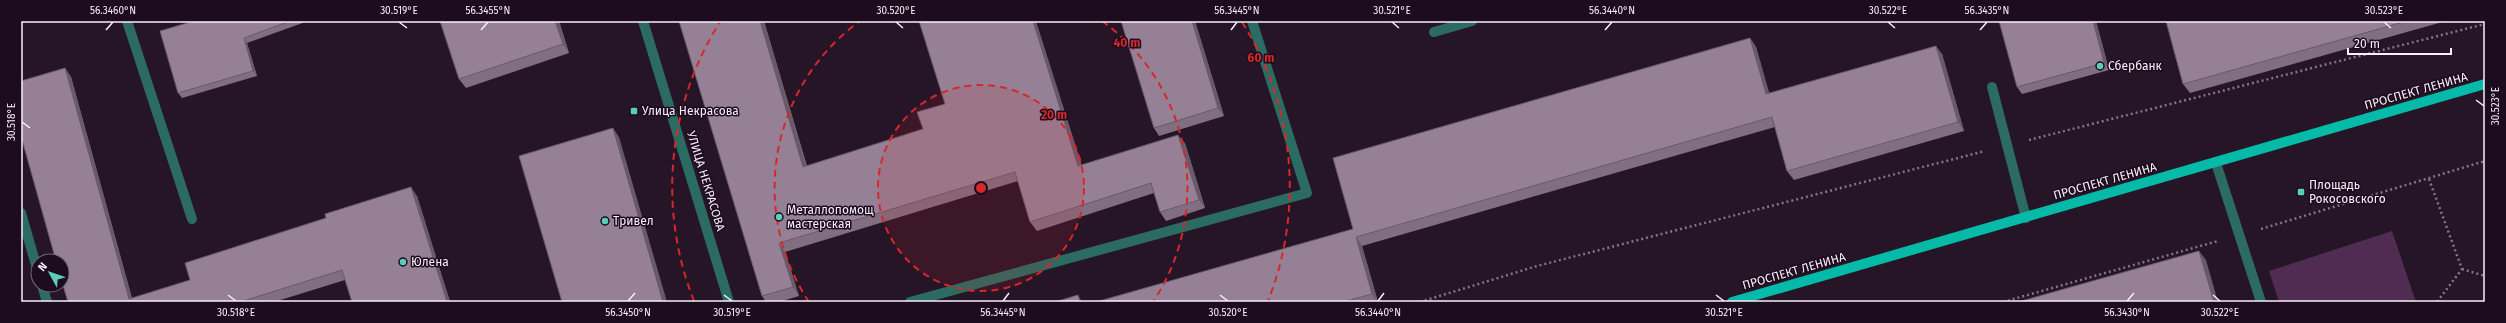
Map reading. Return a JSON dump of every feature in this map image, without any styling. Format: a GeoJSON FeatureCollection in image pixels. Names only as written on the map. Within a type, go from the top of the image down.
{"type":"FeatureCollection","features":[{"type":"Feature","properties":{"kind":"main road","name":"ПРОСПЕКТ ЛЕНИНА"},"geometry":{"type":"LineString","coordinates":[[1732,302],[2485,84]]}},
{"type":"Feature","properties":{"kind":"street"},"geometry":{"type":"LineString","coordinates":[[127,21],[192,219]]}},
{"type":"Feature","properties":{"kind":"street","name":"УЛИЦА НЕКРАСОВА"},"geometry":{"type":"LineString","coordinates":[[643,21],[729,302]]}},
{"type":"Feature","properties":{"kind":"street"},"geometry":{"type":"LineString","coordinates":[[910,302],[1307,193],[1252,21]]}},
{"type":"Feature","properties":{"kind":"street"},"geometry":{"type":"LineString","coordinates":[[1434,32],[1472,21]]}},
{"type":"Feature","properties":{"kind":"street"},"geometry":{"type":"LineString","coordinates":[[1992,87],[2026,218]]}},
{"type":"Feature","properties":{"kind":"street"},"geometry":{"type":"LineString","coordinates":[[2216,163],[2261,302]]}},
{"type":"Feature","properties":{"kind":"street"},"geometry":{"type":"LineString","coordinates":[[21,213],[33,253]]}},
{"type":"Feature","properties":{"kind":"path"},"geometry":{"type":"LineString","coordinates":[[1420,302],[1537,266],[2485,24]]}},
{"type":"Feature","properties":{"kind":"path"},"geometry":{"type":"LineString","coordinates":[[2430,179],[2462,269]]}},
{"type":"Feature","properties":{"kind":"path"},"geometry":{"type":"LineString","coordinates":[[2462,269],[2485,276]]}},
{"type":"Feature","properties":{"kind":"path"},"geometry":{"type":"LineString","coordinates":[[2437,302],[2462,269]]}},
{"type":"Feature","properties":{"kind":"shaded area"},"geometry":{"type":"Polygon","coordinates":[[[2392,231],[2416,302],[2279,302],[2269,271],[2392,231]]]}},
{"type":"Feature","properties":{"kind":"building"},"geometry":{"type":"Polygon","coordinates":[[[194,21],[290,21],[244,38],[253,71],[178,93],[160,31],[194,21]]]}},
{"type":"Feature","properties":{"kind":"building"},"geometry":{"type":"Polygon","coordinates":[[[440,21],[555,21],[563,44],[459,79],[440,21]]]}},
{"type":"Feature","properties":{"kind":"building"},"geometry":{"type":"Polygon","coordinates":[[[679,21],[760,21],[803,167],[923,129],[917,112],[945,104],[919,21],[1033,21],[1078,166],[1178,135],[1199,200],[1160,212],[1151,183],[1030,222],[1015,172],[779,243],[793,287],[762,296],[679,21]]]}},
{"type":"Feature","properties":{"kind":"building"},"geometry":{"type":"Polygon","coordinates":[[[1121,21],[1192,21],[1218,108],[1154,128],[1121,21]]]}},
{"type":"Feature","properties":{"kind":"building"},"geometry":{"type":"Polygon","coordinates":[[[1999,21],[2093,21],[2104,63],[2017,87],[1999,21]]]}},
{"type":"Feature","properties":{"kind":"building"},"geometry":{"type":"Polygon","coordinates":[[[2166,21],[2407,21],[2183,84],[2166,21]]]}},
{"type":"Feature","properties":{"kind":"building"},"geometry":{"type":"Polygon","coordinates":[[[1750,38],[1766,94],[1936,46],[1958,122],[1787,171],[1772,117],[1356,237],[1372,294],[1343,302],[1096,302],[1353,229],[1333,158],[1750,38]]]}},
{"type":"Feature","properties":{"kind":"building"},"geometry":{"type":"Polygon","coordinates":[[[65,68],[129,299],[190,280],[185,263],[326,218],[325,214],[411,187],[447,302],[352,302],[342,270],[240,302],[68,302],[65,293],[70,293],[70,253],[54,253],[21,136],[21,81],[65,68]]]}},
{"type":"Feature","properties":{"kind":"building"},"geometry":{"type":"Polygon","coordinates":[[[613,128],[663,302],[562,302],[519,156],[613,128]]]}},
{"type":"Feature","properties":{"kind":"building"},"geometry":{"type":"Polygon","coordinates":[[[2199,251],[2214,302],[2018,302],[2199,251]]]}},
{"type":"Feature","properties":{"kind":"building"},"geometry":{"type":"Polygon","coordinates":[[[1078,295],[1080,302],[1055,302],[1078,295]]]}},
{"type":"Feature","properties":{"kind":"place","name":"Сбербанк"},"geometry":{"type":"Point","coordinates":[2100,66]}},
{"type":"Feature","properties":{"kind":"place","name":"Улица Некрасова"},"geometry":{"type":"Point","coordinates":[634,111]}},
{"type":"Feature","properties":{"kind":"place","name":"Площадь Рокосовского"},"geometry":{"type":"Point","coordinates":[2301,192]}},
{"type":"Feature","properties":{"kind":"place","name":"Металлопомощ мастерская"},"geometry":{"type":"Point","coordinates":[779,217]}},
{"type":"Feature","properties":{"kind":"place","name":"Тривел"},"geometry":{"type":"Point","coordinates":[605,221]}},
{"type":"Feature","properties":{"kind":"place","name":"Юлена"},"geometry":{"type":"Point","coordinates":[403,262]}}]}
